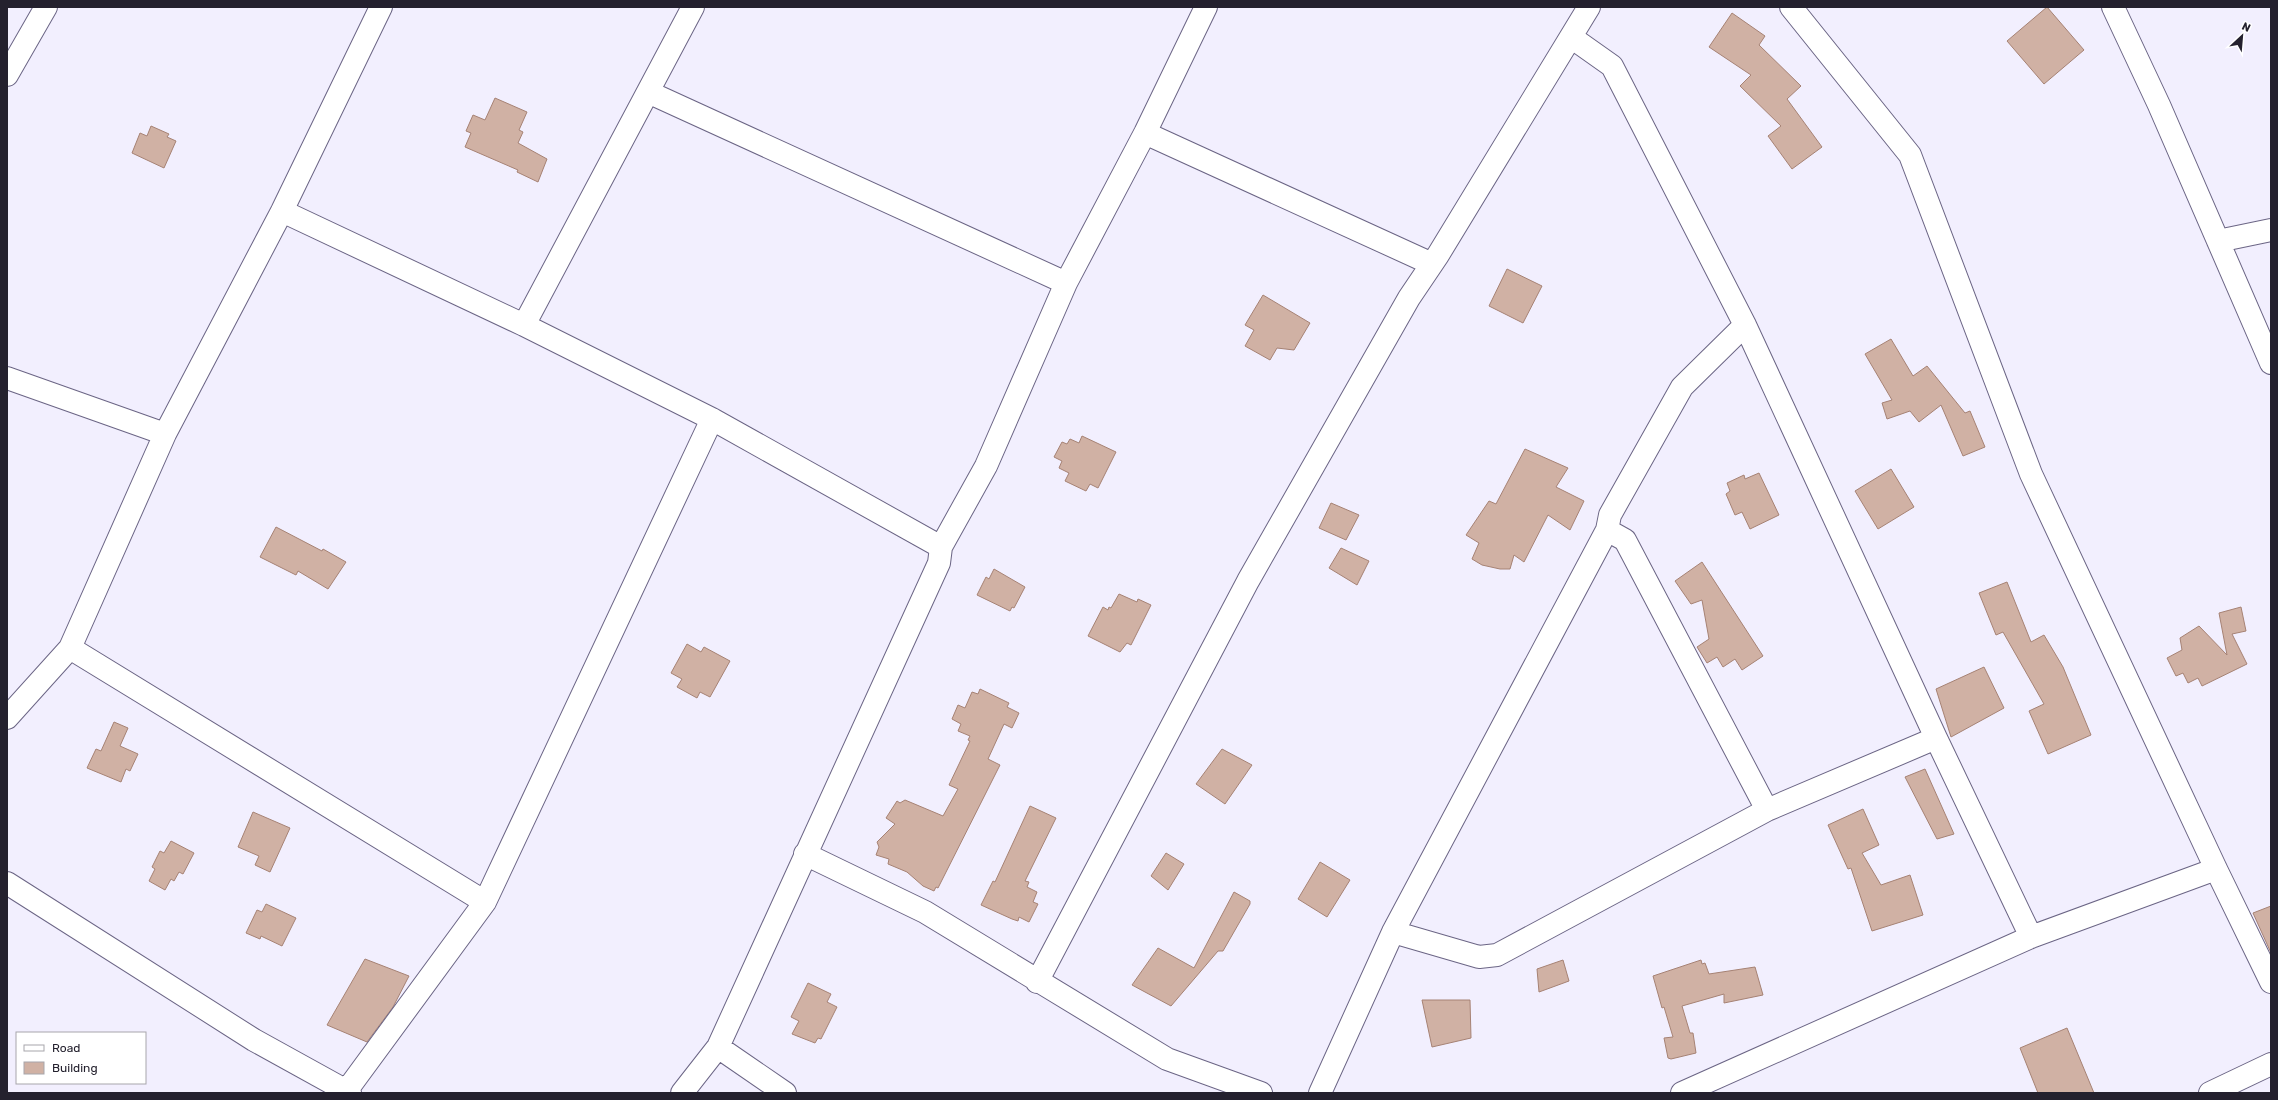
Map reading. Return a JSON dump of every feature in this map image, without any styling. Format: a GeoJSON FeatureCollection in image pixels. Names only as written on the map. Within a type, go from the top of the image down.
{"type":"FeatureCollection","features":[{"type":"Feature","properties":{"kind":"street"},"geometry":{"type":"LineString","coordinates":[[7,75],[46,7]]}},
{"type":"Feature","properties":{"kind":"street"},"geometry":{"type":"LineString","coordinates":[[7,718],[70,648],[165,434],[282,210],[381,7]]}},
{"type":"Feature","properties":{"kind":"street"},"geometry":{"type":"LineString","coordinates":[[524,325],[693,7]]}},
{"type":"Feature","properties":{"kind":"street"},"geometry":{"type":"LineString","coordinates":[[682,1093],[718,1047],[939,563],[941,547],[986,466],[1066,282],[1145,133],[1206,7]]}},
{"type":"Feature","properties":{"kind":"street"},"geometry":{"type":"LineString","coordinates":[[1037,982],[1248,582],[1405,305],[1432,264],[1589,7]]}},
{"type":"Feature","properties":{"kind":"street"},"geometry":{"type":"LineString","coordinates":[[2113,7],[2159,105],[2271,362]]}},
{"type":"Feature","properties":{"kind":"street"},"geometry":{"type":"LineString","coordinates":[[1801,11],[1910,155],[2031,474],[2216,869],[2271,982]]}},
{"type":"Feature","properties":{"kind":"street"},"geometry":{"type":"LineString","coordinates":[[1571,37],[1612,66],[1745,325],[1936,738],[2031,936]]}},
{"type":"Feature","properties":{"kind":"street"},"geometry":{"type":"LineString","coordinates":[[648,92],[1066,282]]}},
{"type":"Feature","properties":{"kind":"street"},"geometry":{"type":"LineString","coordinates":[[1145,133],[1432,264]]}},
{"type":"Feature","properties":{"kind":"street"},"geometry":{"type":"LineString","coordinates":[[282,210],[524,325],[712,419],[941,547]]}},
{"type":"Feature","properties":{"kind":"street"},"geometry":{"type":"LineString","coordinates":[[2218,241],[2271,230]]}},
{"type":"Feature","properties":{"kind":"street"},"geometry":{"type":"LineString","coordinates":[[1320,1093],[1393,932],[1607,530],[1610,514],[1682,387],[1745,325]]}},
{"type":"Feature","properties":{"kind":"street"},"geometry":{"type":"LineString","coordinates":[[7,378],[165,434]]}},
{"type":"Feature","properties":{"kind":"street"},"geometry":{"type":"LineString","coordinates":[[7,883],[254,1040],[349,1091],[485,902],[712,419]]}},
{"type":"Feature","properties":{"kind":"street"},"geometry":{"type":"LineString","coordinates":[[1607,530],[1625,540],[1767,810]]}},
{"type":"Feature","properties":{"kind":"street"},"geometry":{"type":"LineString","coordinates":[[70,648],[485,902]]}},
{"type":"Feature","properties":{"kind":"street"},"geometry":{"type":"LineString","coordinates":[[1393,932],[1479,957],[1497,956],[1767,810],[1936,738]]}},
{"type":"Feature","properties":{"kind":"street"},"geometry":{"type":"LineString","coordinates":[[805,854],[925,912],[1037,982],[1167,1059],[1261,1093]]}},
{"type":"Feature","properties":{"kind":"street"},"geometry":{"type":"LineString","coordinates":[[1682,1093],[1712,1087],[2031,936],[2216,869]]}},
{"type":"Feature","properties":{"kind":"street"},"geometry":{"type":"LineString","coordinates":[[718,1047],[785,1093]]}},
{"type":"Feature","properties":{"kind":"street"},"geometry":{"type":"LineString","coordinates":[[2210,1093],[2271,1064]]}},
{"type":"Feature","properties":{"kind":"building"},"geometry":{"type":"Polygon","coordinates":[[[2047,7],[2084,50],[2044,84],[2007,41],[2047,7]]]}},
{"type":"Feature","properties":{"kind":"building"},"geometry":{"type":"Polygon","coordinates":[[[1732,13],[1765,36],[1759,45],[1801,86],[1787,99],[1822,147],[1792,169],[1768,136],[1781,126],[1740,86],[1751,75],[1709,47],[1732,13]]]}},
{"type":"Feature","properties":{"kind":"building"},"geometry":{"type":"Polygon","coordinates":[[[495,98],[527,112],[519,130],[523,132],[518,143],[547,159],[538,182],[517,172],[518,170],[465,147],[471,133],[466,131],[473,115],[485,120],[495,98]]]}},
{"type":"Feature","properties":{"kind":"building"},"geometry":{"type":"Polygon","coordinates":[[[151,126],[169,134],[167,137],[176,141],[164,168],[132,153],[140,133],[147,136],[151,126]]]}},
{"type":"Feature","properties":{"kind":"building"},"geometry":{"type":"Polygon","coordinates":[[[1507,269],[1542,286],[1523,323],[1489,306],[1507,269]]]}},
{"type":"Feature","properties":{"kind":"building"},"geometry":{"type":"Polygon","coordinates":[[[1263,295],[1310,323],[1294,350],[1277,348],[1270,360],[1245,346],[1254,330],[1245,325],[1263,295]]]}},
{"type":"Feature","properties":{"kind":"building"},"geometry":{"type":"Polygon","coordinates":[[[1891,339],[1913,376],[1927,366],[1965,413],[1970,411],[1985,447],[1963,456],[1941,405],[1919,422],[1910,411],[1887,419],[1882,403],[1892,400],[1865,354],[1891,339]]]}},
{"type":"Feature","properties":{"kind":"building"},"geometry":{"type":"Polygon","coordinates":[[[1082,436],[1116,452],[1098,488],[1090,484],[1086,491],[1065,481],[1069,473],[1059,468],[1062,461],[1054,457],[1062,442],[1067,444],[1070,439],[1079,443],[1082,436]]]}},
{"type":"Feature","properties":{"kind":"building"},"geometry":{"type":"Polygon","coordinates":[[[1525,449],[1568,468],[1556,487],[1584,501],[1570,530],[1548,515],[1524,562],[1514,555],[1510,569],[1500,569],[1482,565],[1472,559],[1479,543],[1466,535],[1489,501],[1496,504],[1525,449]]]}},
{"type":"Feature","properties":{"kind":"building"},"geometry":{"type":"Polygon","coordinates":[[[1891,469],[1914,507],[1878,529],[1855,491],[1891,469]]]}},
{"type":"Feature","properties":{"kind":"building"},"geometry":{"type":"Polygon","coordinates":[[[1759,473],[1779,515],[1750,529],[1742,512],[1735,515],[1726,494],[1730,491],[1727,483],[1744,475],[1745,479],[1759,473]]]}},
{"type":"Feature","properties":{"kind":"building"},"geometry":{"type":"Polygon","coordinates":[[[1331,503],[1359,515],[1346,540],[1319,528],[1331,503]]]}},
{"type":"Feature","properties":{"kind":"building"},"geometry":{"type":"Polygon","coordinates":[[[276,527],[322,551],[323,549],[346,562],[328,589],[298,571],[296,575],[260,557],[276,527]]]}},
{"type":"Feature","properties":{"kind":"building"},"geometry":{"type":"Polygon","coordinates":[[[1341,548],[1369,561],[1357,585],[1329,568],[1341,548]]]}},
{"type":"Feature","properties":{"kind":"building"},"geometry":{"type":"Polygon","coordinates":[[[1702,562],[1763,656],[1742,670],[1735,659],[1723,667],[1717,657],[1707,663],[1697,647],[1709,639],[1702,600],[1691,604],[1675,581],[1702,562]]]}},
{"type":"Feature","properties":{"kind":"building"},"geometry":{"type":"Polygon","coordinates":[[[994,569],[1025,587],[1014,608],[1012,607],[1010,611],[977,595],[986,577],[989,579],[994,569]]]}},
{"type":"Feature","properties":{"kind":"building"},"geometry":{"type":"Polygon","coordinates":[[[2007,582],[2031,642],[2044,635],[2063,667],[2091,735],[2048,754],[2029,711],[2044,704],[2003,632],[1996,635],[1979,593],[2007,582]]]}},
{"type":"Feature","properties":{"kind":"building"},"geometry":{"type":"Polygon","coordinates":[[[1119,594],[1137,602],[1138,599],[1151,605],[1131,645],[1127,643],[1120,652],[1088,636],[1103,607],[1108,610],[1109,607],[1111,608],[1119,594]]]}},
{"type":"Feature","properties":{"kind":"building"},"geometry":{"type":"Polygon","coordinates":[[[2241,607],[2246,631],[2232,634],[2247,664],[2202,686],[2198,678],[2188,683],[2183,673],[2176,676],[2167,658],[2182,650],[2180,638],[2199,626],[2227,655],[2219,613],[2241,607]]]}},
{"type":"Feature","properties":{"kind":"building"},"geometry":{"type":"Polygon","coordinates":[[[687,644],[701,652],[704,647],[730,661],[710,697],[700,692],[697,698],[677,687],[682,679],[671,673],[687,644]]]}},
{"type":"Feature","properties":{"kind":"building"},"geometry":{"type":"Polygon","coordinates":[[[1984,667],[2004,708],[1951,737],[1936,689],[1984,667]]]}},
{"type":"Feature","properties":{"kind":"building"},"geometry":{"type":"Polygon","coordinates":[[[980,689],[1009,703],[1007,707],[1019,713],[1012,728],[1004,724],[988,759],[1000,765],[938,888],[936,887],[934,891],[923,886],[907,872],[888,864],[889,859],[876,855],[879,847],[877,842],[895,824],[886,818],[897,801],[900,803],[905,800],[943,816],[958,789],[949,785],[970,741],[968,740],[970,736],[958,731],[961,724],[952,719],[958,705],[965,708],[972,692],[978,694],[980,689]]]}},
{"type":"Feature","properties":{"kind":"building"},"geometry":{"type":"Polygon","coordinates":[[[114,722],[128,728],[120,746],[138,754],[130,771],[126,769],[121,782],[87,768],[96,749],[101,751],[114,722]]]}},
{"type":"Feature","properties":{"kind":"building"},"geometry":{"type":"Polygon","coordinates":[[[1222,749],[1252,765],[1225,804],[1196,784],[1222,749]]]}},
{"type":"Feature","properties":{"kind":"building"},"geometry":{"type":"Polygon","coordinates":[[[1925,769],[1954,834],[1937,839],[1905,777],[1925,769]]]}},
{"type":"Feature","properties":{"kind":"building"},"geometry":{"type":"Polygon","coordinates":[[[1030,806],[1056,818],[1025,881],[1029,882],[1027,887],[1037,892],[1033,902],[1038,904],[1029,922],[1019,917],[1018,921],[1012,919],[981,905],[993,881],[995,882],[1030,806]]]}},
{"type":"Feature","properties":{"kind":"building"},"geometry":{"type":"Polygon","coordinates":[[[1863,809],[1879,845],[1862,853],[1881,885],[1910,875],[1923,915],[1872,931],[1851,868],[1848,869],[1828,825],[1863,809]]]}},
{"type":"Feature","properties":{"kind":"building"},"geometry":{"type":"Polygon","coordinates":[[[253,812],[290,828],[270,872],[255,865],[259,856],[238,847],[253,812]]]}},
{"type":"Feature","properties":{"kind":"building"},"geometry":{"type":"Polygon","coordinates":[[[171,841],[194,853],[183,874],[179,872],[174,881],[171,879],[165,890],[149,881],[155,869],[152,867],[160,851],[164,853],[171,841]]]}},
{"type":"Feature","properties":{"kind":"building"},"geometry":{"type":"Polygon","coordinates":[[[1166,853],[1184,864],[1168,890],[1151,876],[1166,853]]]}},
{"type":"Feature","properties":{"kind":"building"},"geometry":{"type":"Polygon","coordinates":[[[1320,862],[1350,880],[1327,917],[1298,899],[1320,862]]]}},
{"type":"Feature","properties":{"kind":"building"},"geometry":{"type":"Polygon","coordinates":[[[1234,892],[1250,901],[1250,904],[1223,951],[1218,951],[1171,1006],[1132,985],[1158,948],[1194,968],[1234,892]]]}},
{"type":"Feature","properties":{"kind":"building"},"geometry":{"type":"Polygon","coordinates":[[[266,904],[296,918],[282,946],[261,936],[260,939],[246,933],[257,910],[262,912],[266,904]]]}},
{"type":"Feature","properties":{"kind":"building"},"geometry":{"type":"Polygon","coordinates":[[[2271,906],[2271,953],[2253,913],[2271,906]]]}},
{"type":"Feature","properties":{"kind":"building"},"geometry":{"type":"Polygon","coordinates":[[[365,959],[409,976],[393,1007],[367,1042],[327,1025],[365,959]]]}},
{"type":"Feature","properties":{"kind":"building"},"geometry":{"type":"Polygon","coordinates":[[[1563,960],[1569,981],[1539,992],[1537,969],[1563,960]]]}},
{"type":"Feature","properties":{"kind":"building"},"geometry":{"type":"Polygon","coordinates":[[[1701,960],[1702,964],[1705,963],[1709,974],[1755,967],[1763,995],[1724,1003],[1724,994],[1682,1006],[1690,1033],[1693,1033],[1696,1053],[1671,1059],[1668,1058],[1664,1038],[1673,1037],[1664,1007],[1662,1008],[1653,976],[1701,960]]]}},
{"type":"Feature","properties":{"kind":"building"},"geometry":{"type":"Polygon","coordinates":[[[808,983],[831,994],[827,1002],[837,1007],[821,1039],[818,1038],[815,1043],[792,1034],[799,1021],[791,1017],[808,983]]]}},
{"type":"Feature","properties":{"kind":"building"},"geometry":{"type":"Polygon","coordinates":[[[1422,1000],[1470,1000],[1471,1038],[1432,1047],[1422,1000]]]}},
{"type":"Feature","properties":{"kind":"building"},"geometry":{"type":"Polygon","coordinates":[[[2067,1028],[2094,1093],[2038,1093],[2020,1048],[2067,1028]]]}}]}
